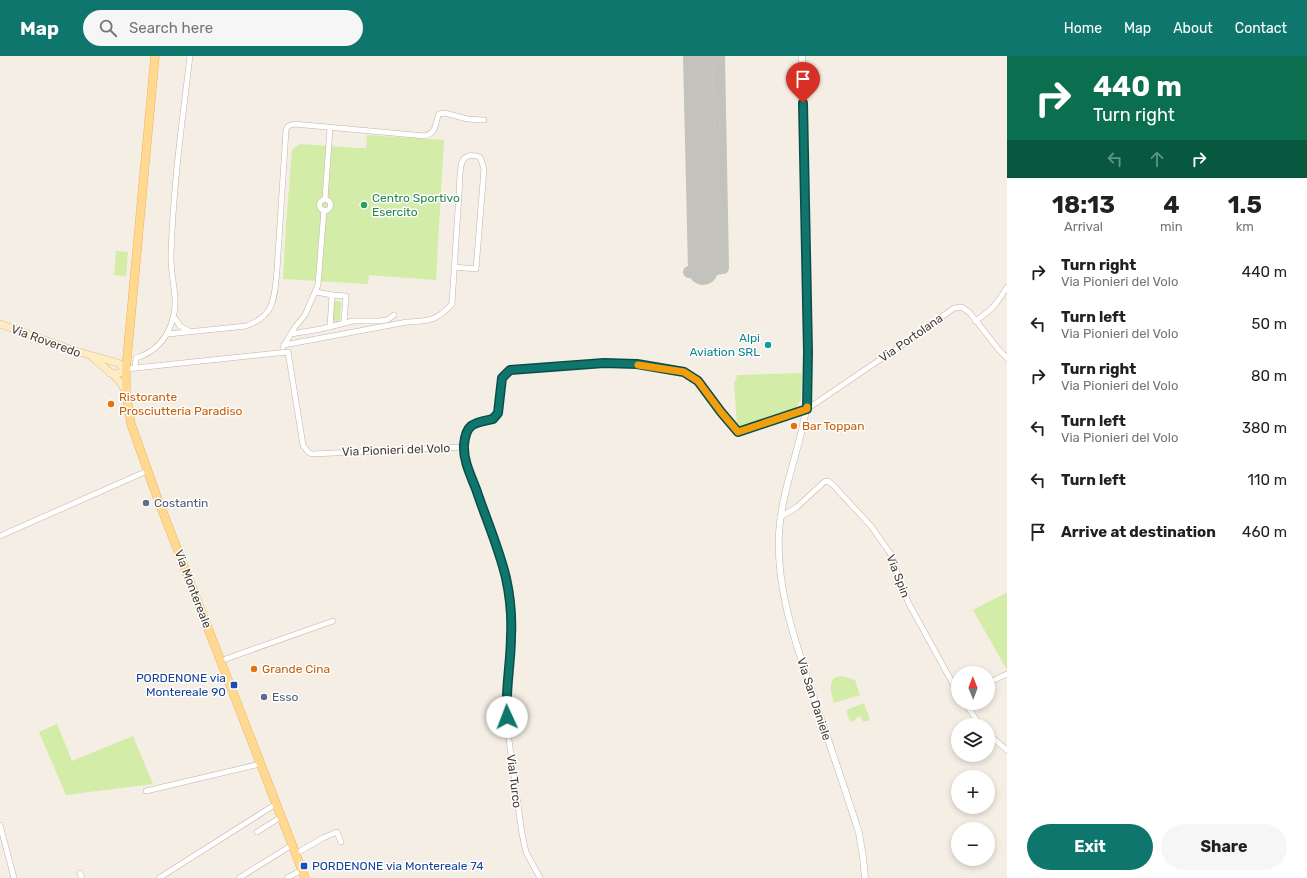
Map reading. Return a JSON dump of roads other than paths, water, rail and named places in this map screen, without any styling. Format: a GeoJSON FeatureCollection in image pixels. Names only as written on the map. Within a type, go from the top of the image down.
{"type":"FeatureCollection","features":[{"type":"Feature","properties":{"kind":"main road","name":"Via Montereale"},"geometry":{"type":"LineString","coordinates":[[154,56],[127,349],[126,392],[131,424],[147,471],[303,874]]}},
{"type":"Feature","properties":{"kind":"main road","name":"Via Roveredo"},"geometry":{"type":"LineString","coordinates":[[0,324],[91,357],[112,361],[122,366],[126,370]]}},
{"type":"Feature","properties":{"kind":"main road"},"geometry":{"type":"LineString","coordinates":[[112,361],[122,358],[127,349]]}},
{"type":"Feature","properties":{"kind":"main road","name":"Via Roveredo"},"geometry":{"type":"LineString","coordinates":[[91,357],[110,373],[122,385],[126,392]]}},
{"type":"Feature","properties":{"kind":"main road"},"geometry":{"type":"LineString","coordinates":[[110,373],[119,373],[126,370]]}},
{"type":"Feature","properties":{"kind":"street"},"geometry":{"type":"LineString","coordinates":[[135,368],[136,358],[153,350],[168,334],[174,317],[171,256],[179,146],[190,56]]}},
{"type":"Feature","properties":{"kind":"street","name":"Via San Daniele"},"geometry":{"type":"LineString","coordinates":[[802,56],[808,352],[807,409],[792,464],[780,517],[779,556],[781,583],[788,616],[859,833],[864,857],[865,878]]}},
{"type":"Feature","properties":{"kind":"street"},"geometry":{"type":"LineString","coordinates":[[168,334],[246,326],[257,322],[271,307],[275,292],[286,130],[288,126],[294,124],[425,136],[432,134],[439,114],[445,113],[467,119],[484,120]]}},
{"type":"Feature","properties":{"kind":"street"},"geometry":{"type":"LineString","coordinates":[[126,370],[279,352],[305,315],[318,285],[324,210],[321,209],[319,204],[325,199],[330,128]]}},
{"type":"Feature","properties":{"kind":"street"},"geometry":{"type":"LineString","coordinates":[[284,345],[407,322],[427,321],[438,317],[452,304],[454,267],[462,163],[464,159],[470,155],[474,155],[480,157],[484,169],[476,269],[454,267]]}},
{"type":"Feature","properties":{"kind":"street"},"geometry":{"type":"LineString","coordinates":[[1007,287],[999,301],[990,311],[975,321],[1007,358]]}},
{"type":"Feature","properties":{"kind":"street"},"geometry":{"type":"LineString","coordinates":[[316,292],[346,296],[344,322]]}},
{"type":"Feature","properties":{"kind":"street"},"geometry":{"type":"LineString","coordinates":[[330,327],[332,295]]}},
{"type":"Feature","properties":{"kind":"street","name":"Via Portolana"},"geometry":{"type":"LineString","coordinates":[[807,409],[954,308],[965,308],[975,321]]}},
{"type":"Feature","properties":{"kind":"street"},"geometry":{"type":"LineString","coordinates":[[291,334],[330,327],[344,322],[387,320],[394,315]]}},
{"type":"Feature","properties":{"kind":"street"},"geometry":{"type":"LineString","coordinates":[[174,317],[180,326],[189,331]]}},
{"type":"Feature","properties":{"kind":"street","name":"Via Pionieri del Volo"},"geometry":{"type":"LineString","coordinates":[[279,352],[288,352],[303,445],[308,452],[312,454],[464,447],[466,432],[473,423],[493,419],[498,413],[502,378],[510,370],[604,363],[637,364],[684,372],[698,381],[738,432],[807,409]]}},
{"type":"Feature","properties":{"kind":"street","name":"Vial Turco"},"geometry":{"type":"LineString","coordinates":[[464,447],[467,465],[499,554],[506,579],[511,636],[506,703],[509,740],[522,834],[526,852],[540,878]]}},
{"type":"Feature","properties":{"kind":"street"},"geometry":{"type":"LineString","coordinates":[[0,536],[147,471]]}},
{"type":"Feature","properties":{"kind":"street","name":"Via Spin"},"geometry":{"type":"LineString","coordinates":[[780,517],[797,506],[824,482],[828,481],[833,485],[871,526],[890,553],[908,602],[951,680]]}},
{"type":"Feature","properties":{"kind":"street"},"geometry":{"type":"LineString","coordinates":[[220,661],[333,621]]}},
{"type":"Feature","properties":{"kind":"street"},"geometry":{"type":"LineString","coordinates":[[995,680],[1007,674]]}},
{"type":"Feature","properties":{"kind":"street"},"geometry":{"type":"LineString","coordinates":[[995,740],[1007,750]]}},
{"type":"Feature","properties":{"kind":"street"},"geometry":{"type":"LineString","coordinates":[[146,791],[260,764]]}},
{"type":"Feature","properties":{"kind":"street"},"geometry":{"type":"LineString","coordinates":[[159,878],[276,804]]}},
{"type":"Feature","properties":{"kind":"street"},"geometry":{"type":"LineString","coordinates":[[258,832],[281,817]]}},
{"type":"Feature","properties":{"kind":"street"},"geometry":{"type":"LineString","coordinates":[[0,825],[14,878]]}},
{"type":"Feature","properties":{"kind":"street"},"geometry":{"type":"LineString","coordinates":[[295,854],[322,838],[337,832],[341,842]]}},
{"type":"Feature","properties":{"kind":"street"},"geometry":{"type":"LineString","coordinates":[[239,878],[292,845]]}},
{"type":"Feature","properties":{"kind":"street"},"geometry":{"type":"LineString","coordinates":[[287,878],[303,874]]}},
{"type":"Feature","properties":{"kind":"place","name":"Centro Sportivo Esercito"},"geometry":{"type":"Point","coordinates":[364,205]}},
{"type":"Feature","properties":{"kind":"place","name":"Alpi Aviation SRL"},"geometry":{"type":"Point","coordinates":[768,345]}},
{"type":"Feature","properties":{"kind":"place","name":"Ristorante Prosciutteria Paradiso"},"geometry":{"type":"Point","coordinates":[111,404]}},
{"type":"Feature","properties":{"kind":"place","name":"Bar Toppan"},"geometry":{"type":"Point","coordinates":[794,426]}},
{"type":"Feature","properties":{"kind":"place","name":"Costantin"},"geometry":{"type":"Point","coordinates":[146,503]}},
{"type":"Feature","properties":{"kind":"place","name":"Grande Cina"},"geometry":{"type":"Point","coordinates":[254,669]}},
{"type":"Feature","properties":{"kind":"place","name":"PORDENONE via Montereale 90"},"geometry":{"type":"Point","coordinates":[234,685]}},
{"type":"Feature","properties":{"kind":"place","name":"Esso"},"geometry":{"type":"Point","coordinates":[264,697]}},
{"type":"Feature","properties":{"kind":"place","name":"PORDENONE via Montereale 74"},"geometry":{"type":"Point","coordinates":[304,866]}}]}
